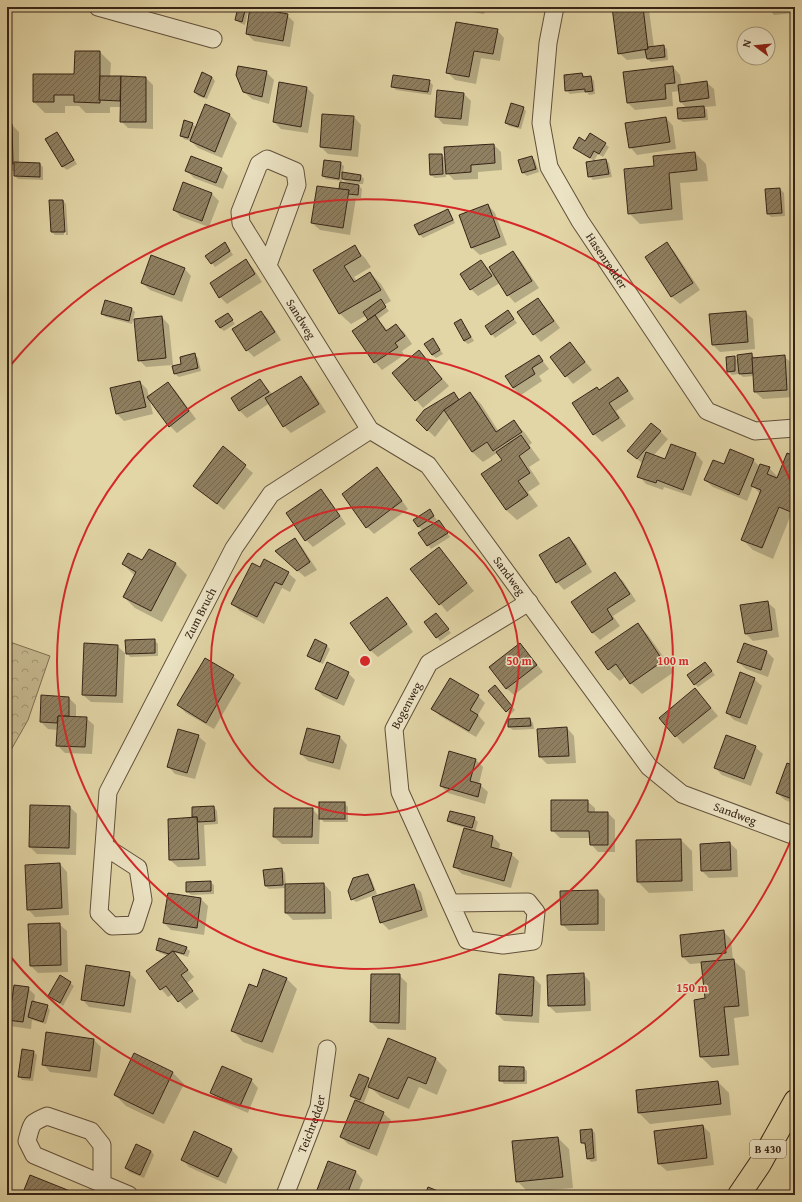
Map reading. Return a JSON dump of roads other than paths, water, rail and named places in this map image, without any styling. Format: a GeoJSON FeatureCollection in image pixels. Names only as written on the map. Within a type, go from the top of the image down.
{"type":"FeatureCollection","features":[{"type":"Feature","properties":{"kind":"main road","name":"B 430"},"geometry":{"type":"LineString","coordinates":[[739,1195],[760,1164],[795,1101]]}},
{"type":"Feature","properties":{"kind":"street"},"geometry":{"type":"LineString","coordinates":[[98,7],[213,39]]}},
{"type":"Feature","properties":{"kind":"street","name":"Hasenredder"},"geometry":{"type":"LineString","coordinates":[[555,7],[548,43],[541,123],[549,167],[580,221],[707,411],[755,431],[795,428]]}},
{"type":"Feature","properties":{"kind":"street","name":"Sandweg"},"geometry":{"type":"LineString","coordinates":[[268,266],[297,185],[295,171],[267,159],[259,164],[240,212],[241,223],[370,430],[428,466],[649,767],[682,794],[795,836]]}},
{"type":"Feature","properties":{"kind":"street","name":"Zum Bruch"},"geometry":{"type":"LineString","coordinates":[[104,846],[108,792],[234,548],[271,494],[370,430]]}},
{"type":"Feature","properties":{"kind":"street","name":"Bogenweg"},"geometry":{"type":"LineString","coordinates":[[451,903],[528,902],[536,912],[533,941],[503,945],[468,940],[434,870],[400,792],[394,729],[429,663],[528,602]]}},
{"type":"Feature","properties":{"kind":"street","name":"Teichredder"},"geometry":{"type":"LineString","coordinates":[[285,1195],[319,1108],[327,1049]]}},
{"type":"Feature","properties":{"kind":"street"},"geometry":{"type":"LineString","coordinates":[[102,1184],[102,1145],[91,1131],[47,1116],[34,1121],[27,1141],[34,1155],[102,1184],[129,1195]]}}]}
